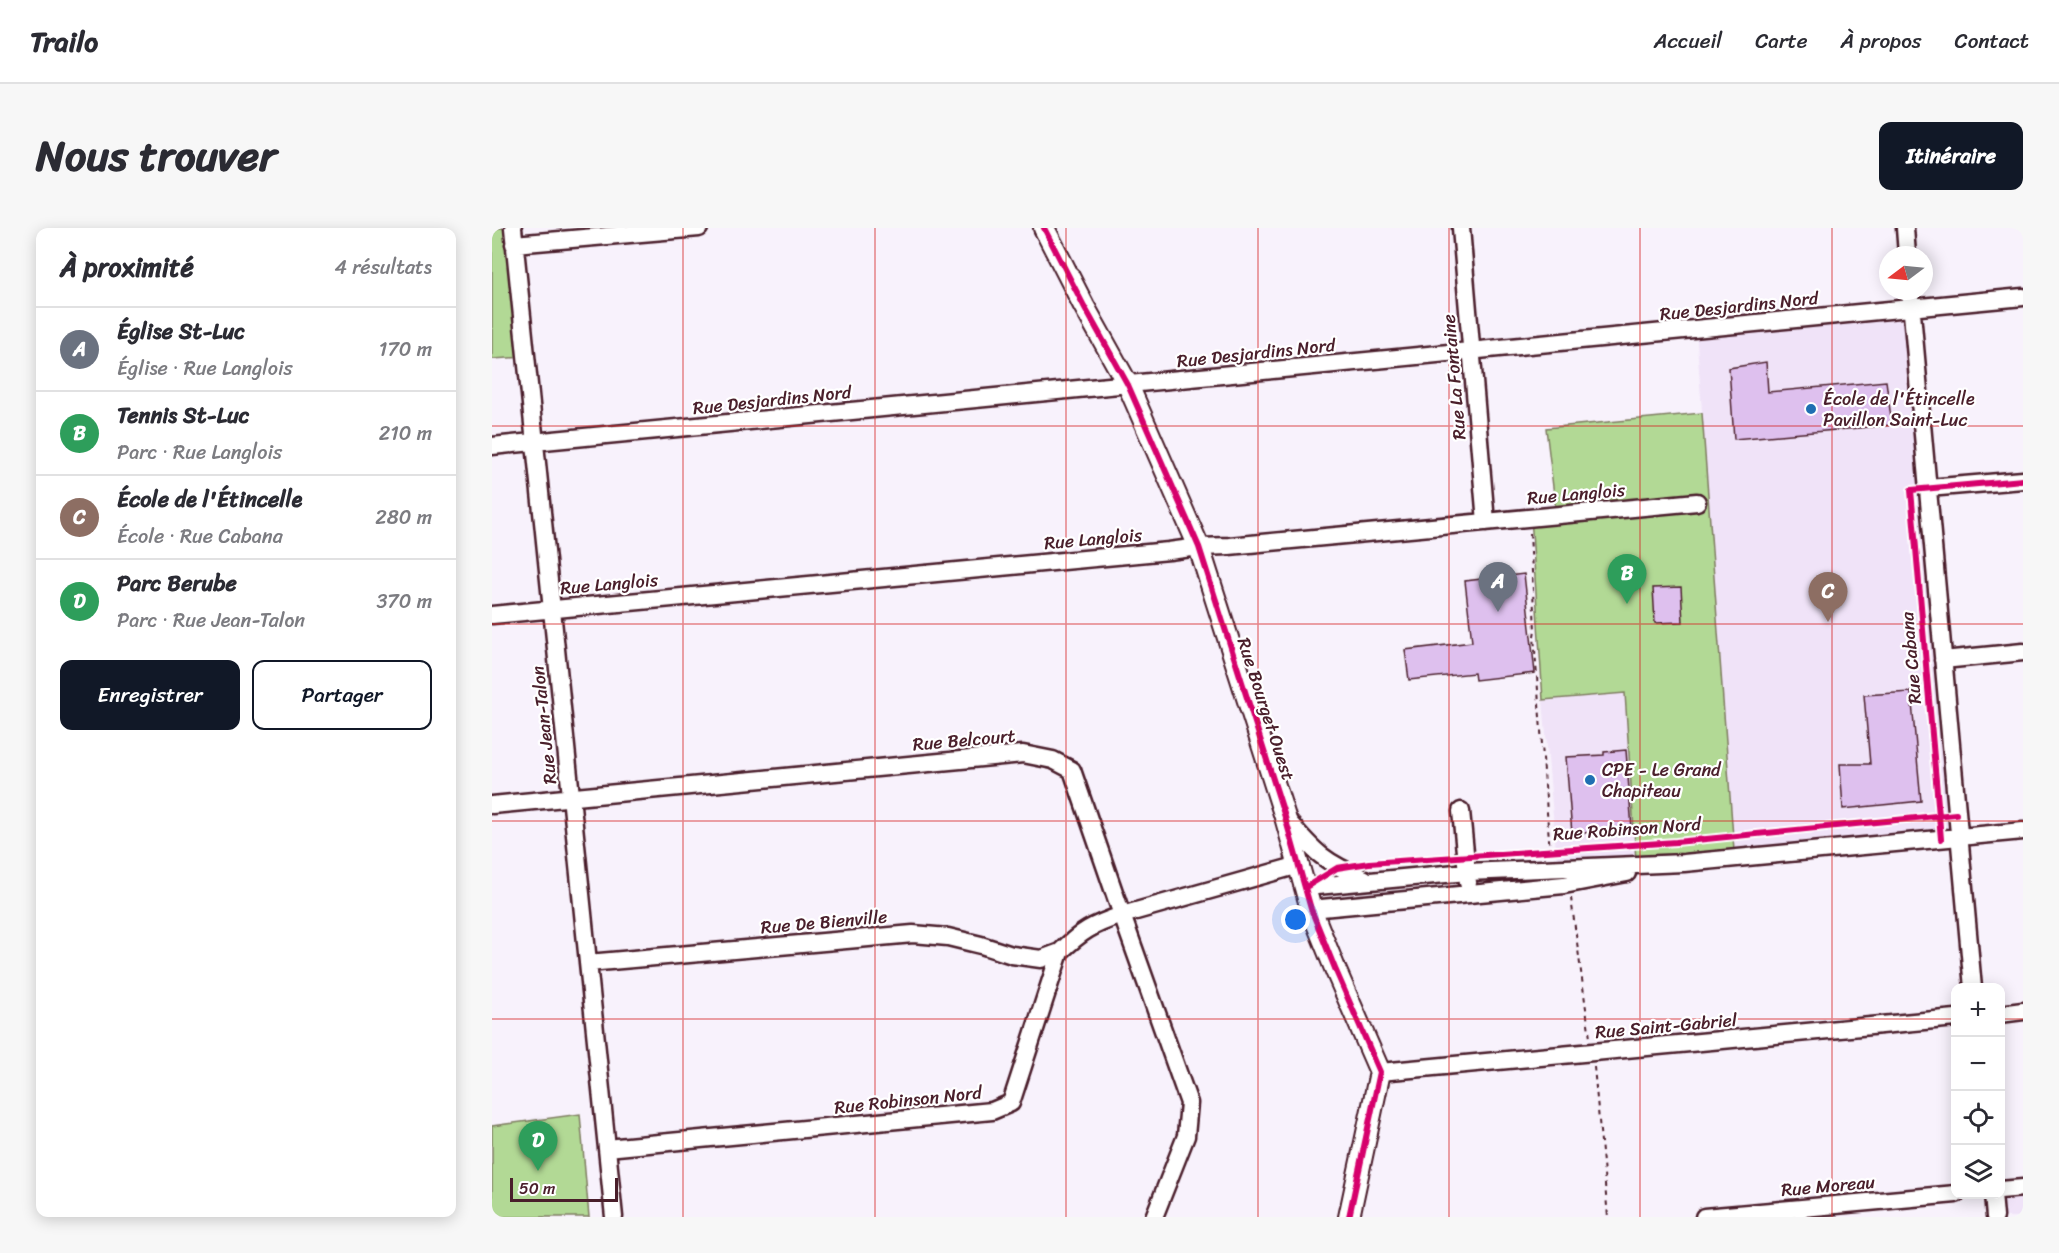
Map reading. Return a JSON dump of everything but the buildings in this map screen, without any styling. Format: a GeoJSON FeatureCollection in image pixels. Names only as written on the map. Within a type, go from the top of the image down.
{"type":"FeatureCollection","features":[{"type":"Feature","properties":{"kind":"street"},"geometry":{"type":"LineString","coordinates":[[514,236],[699,228]]}},
{"type":"Feature","properties":{"kind":"street","name":"Rue Bourget Ouest"},"geometry":{"type":"LineString","coordinates":[[1044,228],[1128,385],[1199,547],[1285,817],[1311,909],[1380,1072]]}},
{"type":"Feature","properties":{"kind":"street","name":"Rue La Fontaine"},"geometry":{"type":"LineString","coordinates":[[1461,228],[1486,522]]}},
{"type":"Feature","properties":{"kind":"street"},"geometry":{"type":"LineString","coordinates":[[1905,228],[1906,246]]}},
{"type":"Feature","properties":{"kind":"street","name":"Rue Jean-Talon"},"geometry":{"type":"LineString","coordinates":[[514,236],[614,1217]]}},
{"type":"Feature","properties":{"kind":"street","name":"Rue Desjardins Nord"},"geometry":{"type":"LineString","coordinates":[[492,446],[2023,297]]}},
{"type":"Feature","properties":{"kind":"street","name":"Rue Cabana"},"geometry":{"type":"LineString","coordinates":[[1911,300],[1973,983]]}},
{"type":"Feature","properties":{"kind":"street"},"geometry":{"type":"LineString","coordinates":[[1928,488],[2023,480]]}},
{"type":"Feature","properties":{"kind":"street","name":"Rue Langlois"},"geometry":{"type":"LineString","coordinates":[[492,615],[1697,502]]}},
{"type":"Feature","properties":{"kind":"street"},"geometry":{"type":"LineString","coordinates":[[1943,660],[2023,652]]}},
{"type":"Feature","properties":{"kind":"street","name":"Rue Belcourt"},"geometry":{"type":"LineString","coordinates":[[492,805],[1023,754],[1053,760],[1072,770],[1189,1103],[1186,1136],[1154,1217]]}},
{"type":"Feature","properties":{"kind":"street"},"geometry":{"type":"LineString","coordinates":[[1461,811],[1469,893]]}},
{"type":"Feature","properties":{"kind":"street"},"geometry":{"type":"LineString","coordinates":[[1285,817],[1313,850],[1337,868],[1368,881]]}},
{"type":"Feature","properties":{"kind":"street","name":"Rue Robinson Nord"},"geometry":{"type":"LineString","coordinates":[[1306,887],[1467,872],[1684,863],[2023,831]]}},
{"type":"Feature","properties":{"kind":"street","name":"Rue Robinson Nord"},"geometry":{"type":"LineString","coordinates":[[1311,909],[1564,885],[1684,863]]}},
{"type":"Feature","properties":{"kind":"street"},"geometry":{"type":"LineString","coordinates":[[1060,952],[1075,937],[1094,924],[1299,865]]}},
{"type":"Feature","properties":{"kind":"street","name":"Rue De Bienville"},"geometry":{"type":"LineString","coordinates":[[588,963],[913,934],[948,937],[1012,955],[1041,959],[1060,952]]}},
{"type":"Feature","properties":{"kind":"street","name":"Rue Robinson Nord"},"geometry":{"type":"LineString","coordinates":[[607,1148],[992,1111],[1011,1103],[1060,952]]}},
{"type":"Feature","properties":{"kind":"street"},"geometry":{"type":"LineString","coordinates":[[2005,1013],[2023,1011]]}},
{"type":"Feature","properties":{"kind":"street","name":"Rue Saint-Gabriel"},"geometry":{"type":"LineString","coordinates":[[1380,1072],[1951,1018]]}},
{"type":"Feature","properties":{"kind":"street"},"geometry":{"type":"LineString","coordinates":[[1349,1217],[1380,1072]]}},
{"type":"Feature","properties":{"kind":"street"},"geometry":{"type":"LineString","coordinates":[[2005,1190],[2023,1188]]}},
{"type":"Feature","properties":{"kind":"street","name":"Rue Moreau"},"geometry":{"type":"LineString","coordinates":[[1704,1217],[1951,1194]]}},
{"type":"Feature","properties":{"kind":"street"},"geometry":{"type":"LineString","coordinates":[[1993,1199],[1995,1217]]}},
{"type":"Feature","properties":{"kind":"path"},"geometry":{"type":"LineString","coordinates":[[1529,518],[1534,636],[1552,867]]}},
{"type":"Feature","properties":{"kind":"shaded area"},"geometry":{"type":"Polygon","coordinates":[[[1912,309],[1957,830],[1734,851],[1696,329],[1912,309]]]}},
{"type":"Feature","properties":{"kind":"shaded area","name":"CPE - Le Grand Chapiteau"},"geometry":{"type":"Polygon","coordinates":[[[1625,693],[1636,861],[1557,862],[1543,700],[1625,693]]]}},
{"type":"Feature","properties":{"kind":"shaded area"},"geometry":{"type":"Polygon","coordinates":[[[2023,1188],[2023,1217],[1995,1217],[1999,1199],[2005,1199],[2005,1193],[2023,1188]]]}},
{"type":"Feature","properties":{"kind":"green space"},"geometry":{"type":"Polygon","coordinates":[[[492,228],[513,228],[526,357],[492,359],[492,228]]]}},
{"type":"Feature","properties":{"kind":"green space"},"geometry":{"type":"Polygon","coordinates":[[[1702,413],[1734,851],[1636,861],[1625,693],[1543,700],[1531,516],[1556,512],[1546,428],[1702,413]]]}},
{"type":"Feature","properties":{"kind":"green space"},"geometry":{"type":"Polygon","coordinates":[[[580,1114],[589,1217],[492,1217],[492,1126],[580,1114]]]}},
{"type":"Feature","properties":{"kind":"cycle path"},"geometry":{"type":"LineString","coordinates":[[1044,228],[1128,385],[1199,547],[1285,817],[1311,909],[1380,1072],[1349,1217]]}},
{"type":"Feature","properties":{"kind":"cycle path"},"geometry":{"type":"LineString","coordinates":[[1941,839],[1911,490],[2023,480]]}},
{"type":"Feature","properties":{"kind":"cycle path"},"geometry":{"type":"LineString","coordinates":[[1306,887],[1337,868],[1369,863],[1676,842],[1956,814]]}},
{"type":"Feature","properties":{"kind":"place","name":"École de l'Étincelle Pavillon Saint-Luc"},"geometry":{"type":"Point","coordinates":[1811,409]}},
{"type":"Feature","properties":{"kind":"place","name":"Tennis St-Luc"},"geometry":{"type":"Point","coordinates":[1627,604]}},
{"type":"Feature","properties":{"kind":"place","name":"Église St-Luc"},"geometry":{"type":"Point","coordinates":[1498,612]}},
{"type":"Feature","properties":{"kind":"place","name":"École de l'Étincelle"},"geometry":{"type":"Point","coordinates":[1828,622]}},
{"type":"Feature","properties":{"kind":"place","name":"CPE - Le Grand Chapiteau"},"geometry":{"type":"Point","coordinates":[1590,780]}},
{"type":"Feature","properties":{"kind":"place","name":"Parc Berube"},"geometry":{"type":"Point","coordinates":[538,1171]}}]}
